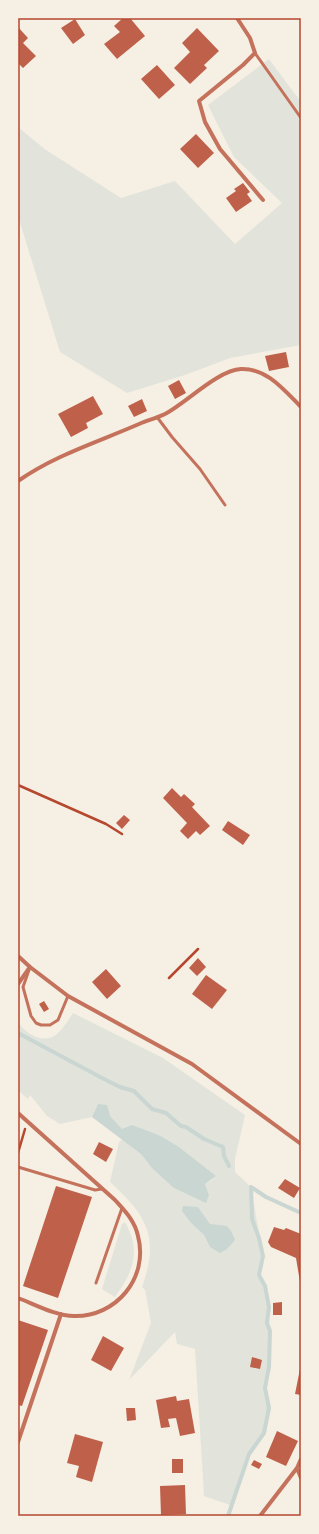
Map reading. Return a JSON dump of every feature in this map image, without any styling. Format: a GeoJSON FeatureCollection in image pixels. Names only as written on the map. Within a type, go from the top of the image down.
{"type":"FeatureCollection","features":[{"type":"Feature","properties":{"kind":"street"},"geometry":{"type":"LineString","coordinates":[[237,18],[250,38],[255,53],[243,65],[199,100],[205,122],[220,149],[262,200]]}},
{"type":"Feature","properties":{"kind":"street"},"geometry":{"type":"LineString","coordinates":[[18,481],[38,468],[66,454],[157,417],[186,400],[210,383],[239,369],[252,370],[266,375],[280,385],[301,407]]}},
{"type":"Feature","properties":{"kind":"street"},"geometry":{"type":"LineString","coordinates":[[18,956],[30,968],[68,996],[192,1064],[301,1144]]}},
{"type":"Feature","properties":{"kind":"street"},"geometry":{"type":"LineString","coordinates":[[18,984],[30,968]]}},
{"type":"Feature","properties":{"kind":"street"},"geometry":{"type":"LineString","coordinates":[[18,1113],[122,1208],[134,1223],[140,1246],[139,1266],[131,1284],[119,1300],[102,1311],[94,1314],[74,1316],[61,1314],[18,1298]]}},
{"type":"Feature","properties":{"kind":"street"},"geometry":{"type":"LineString","coordinates":[[18,1442],[61,1314]]}},
{"type":"Feature","properties":{"kind":"street"},"geometry":{"type":"LineString","coordinates":[[260,1516],[297,1468],[301,1459]]}},
{"type":"Feature","properties":{"kind":"street"},"geometry":{"type":"LineString","coordinates":[[297,1468],[301,1478]]}},
{"type":"Feature","properties":{"kind":"lane"},"geometry":{"type":"LineString","coordinates":[[255,53],[301,118]]}},
{"type":"Feature","properties":{"kind":"lane"},"geometry":{"type":"LineString","coordinates":[[157,417],[200,469],[225,505]]}},
{"type":"Feature","properties":{"kind":"lane"},"geometry":{"type":"LineString","coordinates":[[30,968],[23,987],[31,1016],[36,1023],[40,1025],[50,1025],[58,1020],[68,996]]}},
{"type":"Feature","properties":{"kind":"lane"},"geometry":{"type":"LineString","coordinates":[[18,1168],[95,1190],[102,1189]]}},
{"type":"Feature","properties":{"kind":"lane"},"geometry":{"type":"LineString","coordinates":[[96,1283],[122,1208]]}},
{"type":"Feature","properties":{"kind":"path"},"geometry":{"type":"LineString","coordinates":[[18,785],[106,824],[122,834]]}},
{"type":"Feature","properties":{"kind":"path"},"geometry":{"type":"LineString","coordinates":[[169,978],[198,949]]}},
{"type":"Feature","properties":{"kind":"path"},"geometry":{"type":"LineString","coordinates":[[18,1153],[22,1139]]}},
{"type":"Feature","properties":{"kind":"shaded area"},"geometry":{"type":"Polygon","coordinates":[[[269,59],[301,102],[301,345],[230,358],[185,375],[127,393],[60,352],[18,216],[18,127],[46,150],[121,198],[175,181],[235,244],[282,203],[234,157],[208,105],[269,59]]]}},
{"type":"Feature","properties":{"kind":"shaded area"},"geometry":{"type":"Polygon","coordinates":[[[73,1013],[163,1058],[245,1115],[235,1159],[235,1172],[251,1187],[263,1256],[259,1275],[265,1286],[269,1307],[267,1323],[270,1331],[269,1367],[265,1388],[269,1408],[264,1433],[249,1454],[230,1505],[204,1496],[195,1349],[177,1344],[175,1332],[129,1380],[151,1323],[145,1290],[142,1287],[150,1254],[150,1241],[147,1228],[141,1217],[123,1194],[110,1182],[119,1142],[123,1139],[141,1154],[152,1168],[209,1195],[205,1184],[216,1176],[179,1147],[161,1136],[122,1129],[98,1104],[92,1117],[60,1124],[47,1116],[30,1095],[28,1099],[19,1091],[18,1022],[30,1034],[36,1037],[47,1038],[57,1034],[73,1013]],[[198,1207],[183,1211],[191,1223],[204,1235],[210,1247],[210,1224],[198,1207]]]}},
{"type":"Feature","properties":{"kind":"shaded area"},"geometry":{"type":"Polygon","coordinates":[[[98,1104],[107,1105],[110,1116],[122,1129],[132,1125],[161,1136],[179,1147],[216,1176],[205,1184],[209,1195],[206,1203],[174,1188],[152,1168],[141,1154],[92,1117],[98,1104]]]}},
{"type":"Feature","properties":{"kind":"shaded area"},"geometry":{"type":"Polygon","coordinates":[[[183,1206],[198,1207],[210,1224],[227,1226],[235,1240],[227,1249],[220,1253],[210,1247],[204,1235],[191,1223],[182,1211],[183,1206]]]}},
{"type":"Feature","properties":{"kind":"shaded area"},"geometry":{"type":"Polygon","coordinates":[[[125,1222],[130,1232],[134,1257],[127,1278],[115,1297],[102,1289],[122,1224],[125,1222]]]}},
{"type":"Feature","properties":{"kind":"building"},"geometry":{"type":"Polygon","coordinates":[[[123,18],[130,18],[145,36],[117,59],[104,44],[120,32],[114,26],[123,18]]]}},
{"type":"Feature","properties":{"kind":"building"},"geometry":{"type":"Polygon","coordinates":[[[75,19],[85,35],[73,44],[61,28],[75,19]]]}},
{"type":"Feature","properties":{"kind":"building"},"geometry":{"type":"Polygon","coordinates":[[[18,27],[28,38],[23,43],[36,56],[23,68],[18,63],[18,27]]]}},
{"type":"Feature","properties":{"kind":"building"},"geometry":{"type":"Polygon","coordinates":[[[197,28],[219,51],[204,65],[207,68],[190,84],[174,68],[190,52],[182,43],[197,28]]]}},
{"type":"Feature","properties":{"kind":"building"},"geometry":{"type":"Polygon","coordinates":[[[157,65],[175,85],[159,99],[141,79],[157,65]]]}},
{"type":"Feature","properties":{"kind":"building"},"geometry":{"type":"Polygon","coordinates":[[[196,134],[214,153],[198,168],[180,149],[196,134]]]}},
{"type":"Feature","properties":{"kind":"building"},"geometry":{"type":"Polygon","coordinates":[[[243,183],[250,192],[247,194],[252,201],[236,212],[226,198],[236,191],[234,189],[243,183]]]}},
{"type":"Feature","properties":{"kind":"building"},"geometry":{"type":"Polygon","coordinates":[[[286,352],[289,367],[269,371],[265,356],[286,352]]]}},
{"type":"Feature","properties":{"kind":"building"},"geometry":{"type":"Polygon","coordinates":[[[179,380],[186,393],[175,399],[168,386],[179,380]]]}},
{"type":"Feature","properties":{"kind":"building"},"geometry":{"type":"Polygon","coordinates":[[[93,396],[103,414],[86,423],[88,428],[71,437],[58,414],[93,396]]]}},
{"type":"Feature","properties":{"kind":"building"},"geometry":{"type":"Polygon","coordinates":[[[142,399],[147,411],[134,417],[128,406],[142,399]]]}},
{"type":"Feature","properties":{"kind":"building"},"geometry":{"type":"Polygon","coordinates":[[[172,788],[181,797],[184,794],[195,804],[192,807],[210,826],[200,835],[196,831],[188,839],[180,831],[187,823],[163,798],[172,788]]]}},
{"type":"Feature","properties":{"kind":"building"},"geometry":{"type":"Polygon","coordinates":[[[124,815],[130,820],[122,829],[116,823],[124,815]]]}},
{"type":"Feature","properties":{"kind":"building"},"geometry":{"type":"Polygon","coordinates":[[[228,821],[250,835],[243,845],[222,830],[228,821]]]}},
{"type":"Feature","properties":{"kind":"building"},"geometry":{"type":"Polygon","coordinates":[[[198,958],[206,967],[197,976],[189,968],[198,958]]]}},
{"type":"Feature","properties":{"kind":"building"},"geometry":{"type":"Polygon","coordinates":[[[106,969],[121,986],[107,999],[92,982],[106,969]]]}},
{"type":"Feature","properties":{"kind":"building"},"geometry":{"type":"Polygon","coordinates":[[[206,975],[227,990],[212,1009],[192,994],[206,975]]]}},
{"type":"Feature","properties":{"kind":"building"},"geometry":{"type":"Polygon","coordinates":[[[44,1001],[49,1009],[44,1012],[39,1004],[44,1001]]]}},
{"type":"Feature","properties":{"kind":"building"},"geometry":{"type":"Polygon","coordinates":[[[99,1142],[113,1149],[106,1162],[93,1154],[99,1142]]]}},
{"type":"Feature","properties":{"kind":"building"},"geometry":{"type":"Polygon","coordinates":[[[285,1179],[300,1188],[294,1198],[278,1188],[285,1179]]]}},
{"type":"Feature","properties":{"kind":"building"},"geometry":{"type":"Polygon","coordinates":[[[56,1186],[92,1197],[58,1298],[23,1286],[56,1186]]]}},
{"type":"Feature","properties":{"kind":"building"},"geometry":{"type":"Polygon","coordinates":[[[274,1227],[284,1230],[286,1228],[301,1234],[301,1282],[296,1258],[271,1247],[268,1242],[274,1227]]]}},
{"type":"Feature","properties":{"kind":"building"},"geometry":{"type":"Polygon","coordinates":[[[282,1302],[282,1315],[273,1315],[273,1303],[282,1302]]]}},
{"type":"Feature","properties":{"kind":"building"},"geometry":{"type":"Polygon","coordinates":[[[18,1320],[48,1330],[22,1406],[18,1405],[18,1320]]]}},
{"type":"Feature","properties":{"kind":"building"},"geometry":{"type":"Polygon","coordinates":[[[103,1336],[124,1348],[111,1371],[91,1360],[103,1336]]]}},
{"type":"Feature","properties":{"kind":"building"},"geometry":{"type":"Polygon","coordinates":[[[252,1357],[262,1360],[260,1369],[250,1367],[252,1357]]]}},
{"type":"Feature","properties":{"kind":"building"},"geometry":{"type":"Polygon","coordinates":[[[301,1369],[301,1395],[295,1394],[301,1369]]]}},
{"type":"Feature","properties":{"kind":"building"},"geometry":{"type":"Polygon","coordinates":[[[176,1396],[177,1401],[189,1399],[195,1433],[180,1436],[176,1418],[168,1419],[170,1427],[161,1428],[156,1400],[176,1396]]]}},
{"type":"Feature","properties":{"kind":"building"},"geometry":{"type":"Polygon","coordinates":[[[126,1408],[135,1408],[136,1420],[127,1421],[126,1408]]]}},
{"type":"Feature","properties":{"kind":"building"},"geometry":{"type":"Polygon","coordinates":[[[277,1431],[298,1441],[286,1466],[266,1457],[277,1431]]]}},
{"type":"Feature","properties":{"kind":"building"},"geometry":{"type":"Polygon","coordinates":[[[75,1434],[103,1442],[92,1482],[76,1477],[79,1466],[67,1463],[75,1434]]]}},
{"type":"Feature","properties":{"kind":"building"},"geometry":{"type":"Polygon","coordinates":[[[172,1459],[183,1459],[183,1473],[172,1473],[172,1459]]]}},
{"type":"Feature","properties":{"kind":"building"},"geometry":{"type":"Polygon","coordinates":[[[254,1460],[262,1464],[259,1469],[251,1465],[254,1460]]]}},
{"type":"Feature","properties":{"kind":"building"},"geometry":{"type":"Polygon","coordinates":[[[185,1485],[186,1514],[161,1515],[160,1486],[185,1485]]]}},
{"type":"Feature","properties":{"kind":"waterway"},"geometry":{"type":"LineString","coordinates":[[18,1033],[102,1078],[120,1087],[134,1091],[152,1109],[166,1113],[181,1126],[186,1127],[204,1139],[223,1147],[224,1156],[229,1166]]}},
{"type":"Feature","properties":{"kind":"waterway"},"geometry":{"type":"LineString","coordinates":[[251,1187],[266,1197],[301,1213]]}},
{"type":"Feature","properties":{"kind":"waterway"},"geometry":{"type":"LineString","coordinates":[[228,1516],[249,1454],[264,1433],[269,1408],[265,1388],[269,1367],[270,1331],[267,1323],[269,1307],[265,1286],[259,1275],[263,1256],[259,1238],[252,1219],[251,1187]]}}]}
